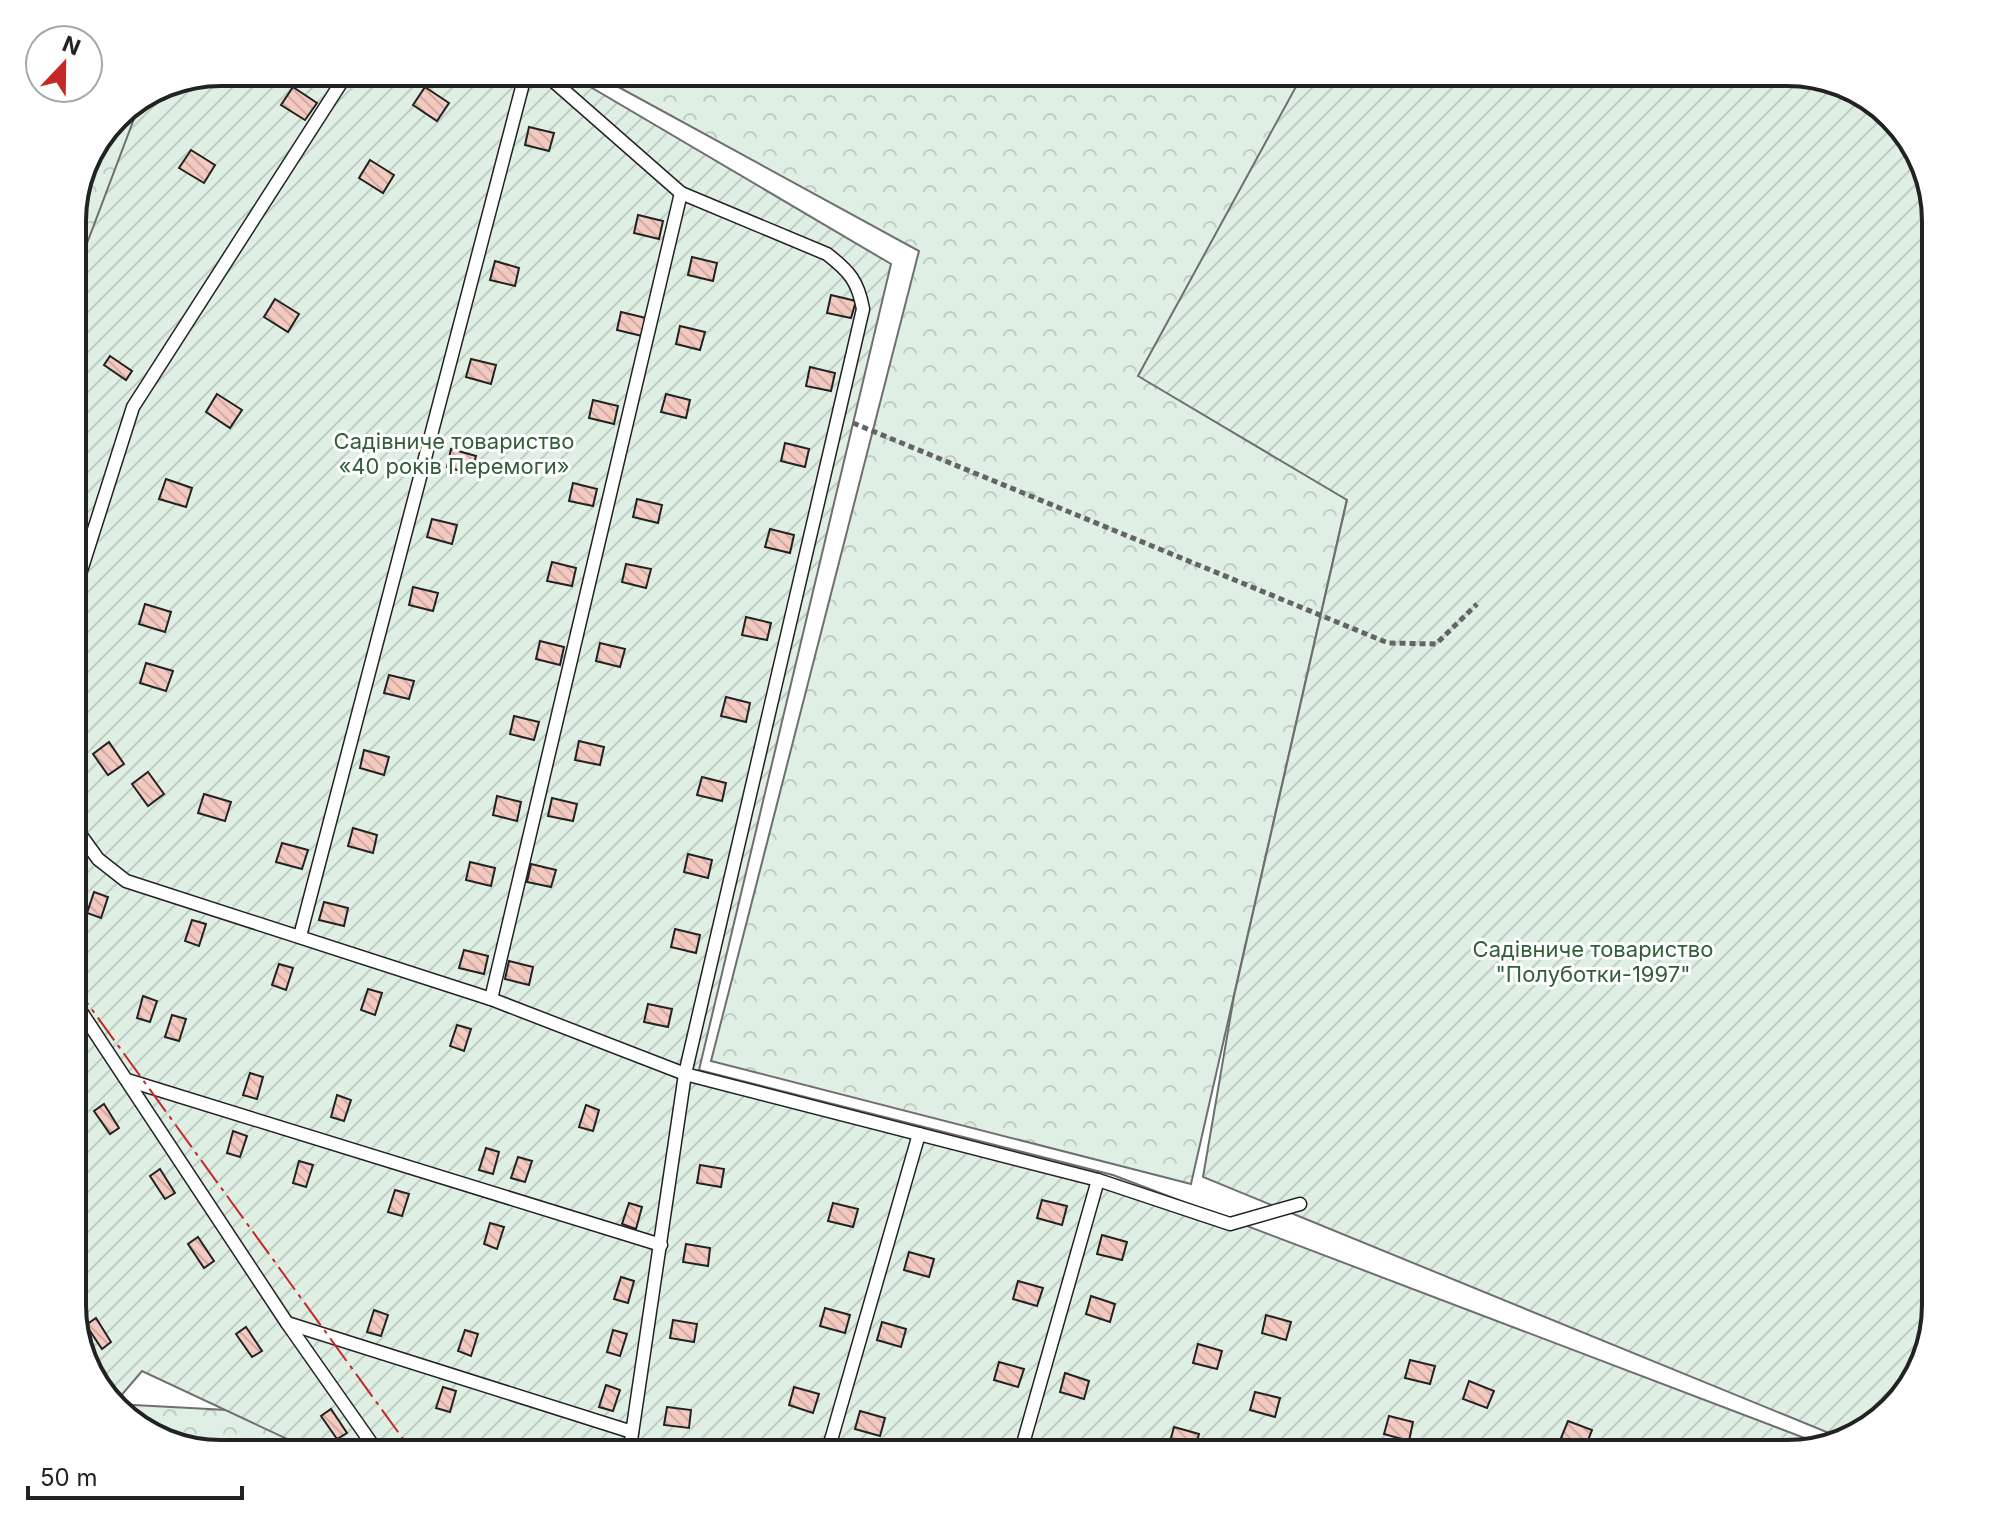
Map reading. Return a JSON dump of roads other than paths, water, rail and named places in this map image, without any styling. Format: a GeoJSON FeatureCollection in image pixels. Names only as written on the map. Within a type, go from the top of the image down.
{"type":"FeatureCollection","features":[{"type":"Feature","properties":{"kind":"lane"},"geometry":{"type":"LineString","coordinates":[[86,555],[133,407],[339,86]]}},
{"type":"Feature","properties":{"kind":"lane"},"geometry":{"type":"LineString","coordinates":[[300,936],[522,86]]}},
{"type":"Feature","properties":{"kind":"lane"},"geometry":{"type":"LineString","coordinates":[[559,86],[681,193],[827,254],[846,269],[859,289],[863,309],[685,1074],[631,1440]]}},
{"type":"Feature","properties":{"kind":"lane"},"geometry":{"type":"LineString","coordinates":[[491,999],[681,193]]}},
{"type":"Feature","properties":{"kind":"lane"},"geometry":{"type":"LineString","coordinates":[[86,842],[98,859],[126,881],[491,999],[685,1074],[1098,1180],[1230,1224],[1300,1204]]}},
{"type":"Feature","properties":{"kind":"lane"},"geometry":{"type":"LineString","coordinates":[[86,1019],[287,1323],[369,1440]]}},
{"type":"Feature","properties":{"kind":"lane"},"geometry":{"type":"LineString","coordinates":[[127,1080],[661,1245]]}},
{"type":"Feature","properties":{"kind":"lane"},"geometry":{"type":"LineString","coordinates":[[831,1440],[919,1134]]}},
{"type":"Feature","properties":{"kind":"lane"},"geometry":{"type":"LineString","coordinates":[[1024,1440],[1098,1180]]}},
{"type":"Feature","properties":{"kind":"lane"},"geometry":{"type":"LineString","coordinates":[[287,1323],[632,1432]]}},
{"type":"Feature","properties":{"kind":"park label","name":"Садівниче товариство «40 років Перемоги»"},"geometry":{"type":"Point","coordinates":[454,454]}},
{"type":"Feature","properties":{"kind":"park label","name":"Садівниче товариство \"Полуботки-1997\""},"geometry":{"type":"Point","coordinates":[1593,962]}}]}
